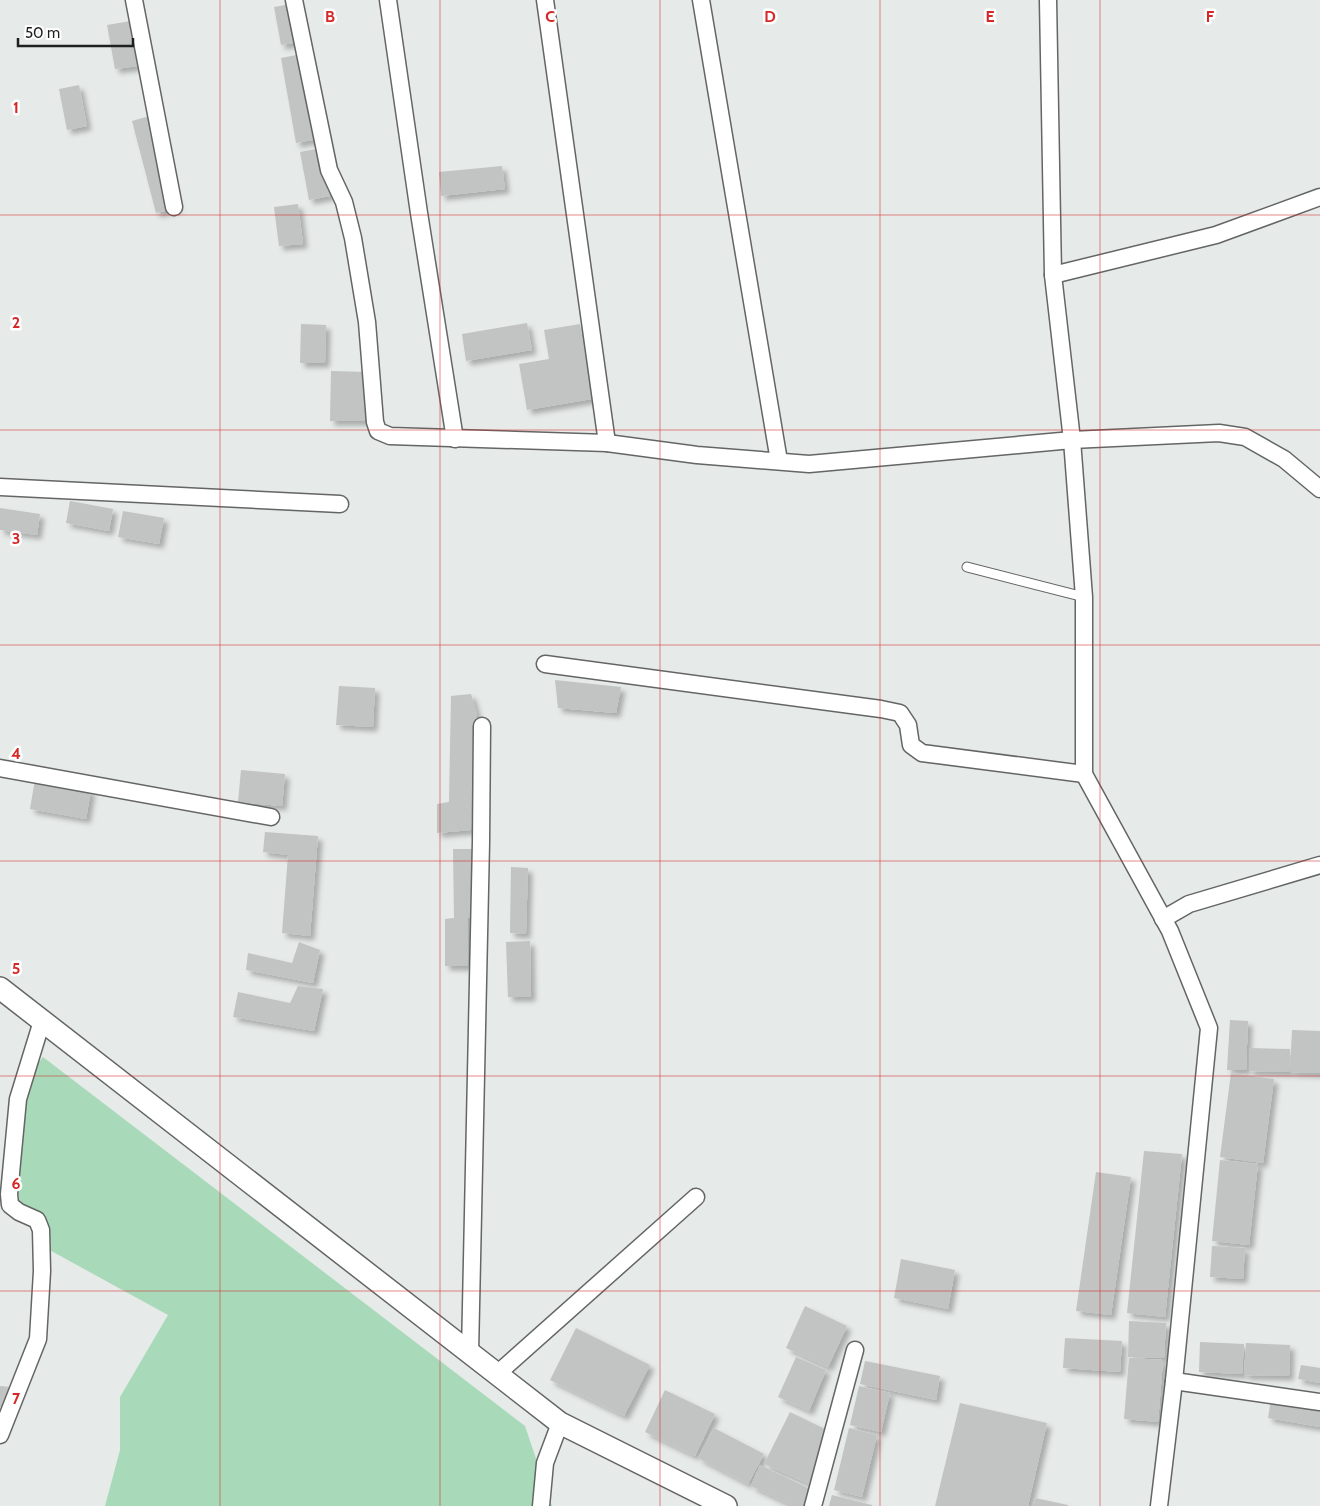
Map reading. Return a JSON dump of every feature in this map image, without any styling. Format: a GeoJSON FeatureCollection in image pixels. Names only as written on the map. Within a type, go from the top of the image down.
{"type":"FeatureCollection","features":[{"type":"Feature","properties":{"kind":"street"},"geometry":{"type":"LineString","coordinates":[[134,0],[174,207]]}},
{"type":"Feature","properties":{"kind":"street"},"geometry":{"type":"LineString","coordinates":[[294,0],[329,170],[344,202],[353,238],[366,322],[378,431],[390,436],[608,443],[697,455],[808,464],[1072,440],[1219,433],[1245,437],[1284,459],[1320,489]]}},
{"type":"Feature","properties":{"kind":"street"},"geometry":{"type":"LineString","coordinates":[[388,0],[455,439]]}},
{"type":"Feature","properties":{"kind":"street"},"geometry":{"type":"LineString","coordinates":[[545,0],[608,443]]}},
{"type":"Feature","properties":{"kind":"street"},"geometry":{"type":"LineString","coordinates":[[701,0],[779,462]]}},
{"type":"Feature","properties":{"kind":"street"},"geometry":{"type":"LineString","coordinates":[[1048,0],[1053,275],[1072,440],[1084,597],[1084,774],[1170,931],[1209,1028],[1174,1381],[1159,1506]]}},
{"type":"Feature","properties":{"kind":"street"},"geometry":{"type":"LineString","coordinates":[[1053,275],[1216,235],[1320,197]]}},
{"type":"Feature","properties":{"kind":"street"},"geometry":{"type":"LineString","coordinates":[[0,487],[340,504]]}},
{"type":"Feature","properties":{"kind":"street"},"geometry":{"type":"LineString","coordinates":[[545,664],[881,709],[900,713],[908,725],[911,745],[922,754],[1084,774]]}},
{"type":"Feature","properties":{"kind":"street"},"geometry":{"type":"LineString","coordinates":[[470,1353],[482,726]]}},
{"type":"Feature","properties":{"kind":"street"},"geometry":{"type":"LineString","coordinates":[[0,768],[271,817]]}},
{"type":"Feature","properties":{"kind":"street"},"geometry":{"type":"LineString","coordinates":[[1163,919],[1189,904],[1320,865]]}},
{"type":"Feature","properties":{"kind":"street"},"geometry":{"type":"LineString","coordinates":[[0,988],[560,1423],[726,1506]]}},
{"type":"Feature","properties":{"kind":"street"},"geometry":{"type":"LineString","coordinates":[[0,1435],[38,1339],[42,1271],[41,1230],[37,1220],[19,1212],[10,1205],[9,1194],[18,1099],[42,1021]]}},
{"type":"Feature","properties":{"kind":"street"},"geometry":{"type":"LineString","coordinates":[[497,1374],[696,1197]]}},
{"type":"Feature","properties":{"kind":"street"},"geometry":{"type":"LineString","coordinates":[[812,1506],[855,1350]]}},
{"type":"Feature","properties":{"kind":"street"},"geometry":{"type":"LineString","coordinates":[[1174,1381],[1320,1402]]}},
{"type":"Feature","properties":{"kind":"street"},"geometry":{"type":"LineString","coordinates":[[541,1506],[545,1463],[560,1423]]}},
{"type":"Feature","properties":{"kind":"lane"},"geometry":{"type":"LineString","coordinates":[[967,567],[1084,597]]}},
{"type":"Feature","properties":{"kind":"green space"},"geometry":{"type":"Polygon","coordinates":[[[43,1057],[525,1426],[552,1506],[105,1506],[120,1450],[120,1397],[168,1315],[44,1247],[15,1205],[27,1077],[43,1057]]]}},
{"type":"Feature","properties":{"kind":"building"},"geometry":{"type":"Polygon","coordinates":[[[291,4],[298,42],[281,45],[274,7],[291,4]]]}},
{"type":"Feature","properties":{"kind":"building"},"geometry":{"type":"Polygon","coordinates":[[[131,21],[138,66],[115,69],[107,25],[131,21]]]}},
{"type":"Feature","properties":{"kind":"building"},"geometry":{"type":"Polygon","coordinates":[[[302,54],[318,139],[296,143],[281,58],[302,54]]]}},
{"type":"Feature","properties":{"kind":"building"},"geometry":{"type":"Polygon","coordinates":[[[79,85],[87,126],[67,130],[59,89],[79,85]]]}},
{"type":"Feature","properties":{"kind":"building"},"geometry":{"type":"Polygon","coordinates":[[[153,115],[177,208],[156,213],[132,121],[153,115]]]}},
{"type":"Feature","properties":{"kind":"building"},"geometry":{"type":"Polygon","coordinates":[[[321,148],[330,196],[309,200],[300,152],[321,148]]]}},
{"type":"Feature","properties":{"kind":"building"},"geometry":{"type":"Polygon","coordinates":[[[502,166],[505,189],[441,196],[439,172],[502,166]]]}},
{"type":"Feature","properties":{"kind":"building"},"geometry":{"type":"Polygon","coordinates":[[[298,204],[303,244],[279,246],[274,207],[298,204]]]}},
{"type":"Feature","properties":{"kind":"building"},"geometry":{"type":"Polygon","coordinates":[[[527,323],[532,350],[466,361],[462,334],[527,323]]]}},
{"type":"Feature","properties":{"kind":"building"},"geometry":{"type":"Polygon","coordinates":[[[301,324],[326,325],[325,363],[300,363],[301,324]]]}},
{"type":"Feature","properties":{"kind":"building"},"geometry":{"type":"Polygon","coordinates":[[[580,324],[592,399],[527,410],[519,364],[549,359],[544,330],[580,324]]]}},
{"type":"Feature","properties":{"kind":"building"},"geometry":{"type":"Polygon","coordinates":[[[331,371],[366,372],[365,421],[330,421],[331,371]]]}},
{"type":"Feature","properties":{"kind":"building"},"geometry":{"type":"Polygon","coordinates":[[[70,501],[113,509],[109,531],[66,523],[70,501]]]}},
{"type":"Feature","properties":{"kind":"building"},"geometry":{"type":"Polygon","coordinates":[[[0,508],[40,514],[37,535],[0,530],[0,508]]]}},
{"type":"Feature","properties":{"kind":"building"},"geometry":{"type":"Polygon","coordinates":[[[123,511],[164,518],[159,544],[118,537],[123,511]]]}},
{"type":"Feature","properties":{"kind":"building"},"geometry":{"type":"Polygon","coordinates":[[[555,680],[621,687],[616,713],[558,708],[555,680]]]}},
{"type":"Feature","properties":{"kind":"building"},"geometry":{"type":"Polygon","coordinates":[[[339,686],[375,688],[373,727],[336,725],[339,686]]]}},
{"type":"Feature","properties":{"kind":"building"},"geometry":{"type":"Polygon","coordinates":[[[471,694],[477,715],[471,830],[437,833],[437,804],[449,802],[451,696],[471,694]]]}},
{"type":"Feature","properties":{"kind":"building"},"geometry":{"type":"Polygon","coordinates":[[[241,770],[285,774],[282,806],[238,802],[241,770]]]}},
{"type":"Feature","properties":{"kind":"building"},"geometry":{"type":"Polygon","coordinates":[[[35,779],[91,790],[86,819],[30,809],[35,779]]]}},
{"type":"Feature","properties":{"kind":"building"},"geometry":{"type":"Polygon","coordinates":[[[265,832],[318,836],[310,936],[282,933],[288,855],[263,852],[265,832]]]}},
{"type":"Feature","properties":{"kind":"building"},"geometry":{"type":"Polygon","coordinates":[[[453,849],[473,849],[473,918],[468,918],[468,966],[445,966],[445,919],[454,918],[453,849]]]}},
{"type":"Feature","properties":{"kind":"building"},"geometry":{"type":"Polygon","coordinates":[[[511,867],[528,868],[526,934],[510,933],[511,867]]]}},
{"type":"Feature","properties":{"kind":"building"},"geometry":{"type":"Polygon","coordinates":[[[530,941],[531,997],[508,997],[506,942],[530,941]]]}},
{"type":"Feature","properties":{"kind":"building"},"geometry":{"type":"Polygon","coordinates":[[[299,942],[320,950],[313,983],[246,970],[248,953],[292,963],[299,942]]]}},
{"type":"Feature","properties":{"kind":"building"},"geometry":{"type":"Polygon","coordinates":[[[298,986],[323,989],[314,1031],[233,1017],[238,992],[290,1003],[298,986]]]}},
{"type":"Feature","properties":{"kind":"building"},"geometry":{"type":"Polygon","coordinates":[[[1230,1020],[1248,1021],[1246,1070],[1227,1070],[1230,1020]]]}},
{"type":"Feature","properties":{"kind":"building"},"geometry":{"type":"Polygon","coordinates":[[[1292,1030],[1320,1031],[1320,1073],[1290,1072],[1292,1030]]]}},
{"type":"Feature","properties":{"kind":"building"},"geometry":{"type":"Polygon","coordinates":[[[1249,1048],[1290,1049],[1289,1072],[1249,1071],[1249,1048]]]}},
{"type":"Feature","properties":{"kind":"building"},"geometry":{"type":"Polygon","coordinates":[[[1231,1073],[1274,1079],[1263,1163],[1220,1157],[1231,1073]]]}},
{"type":"Feature","properties":{"kind":"building"},"geometry":{"type":"Polygon","coordinates":[[[1144,1151],[1182,1154],[1165,1317],[1127,1313],[1144,1151]]]}},
{"type":"Feature","properties":{"kind":"building"},"geometry":{"type":"Polygon","coordinates":[[[1220,1160],[1258,1164],[1249,1245],[1212,1241],[1220,1160]]]}},
{"type":"Feature","properties":{"kind":"building"},"geometry":{"type":"Polygon","coordinates":[[[1096,1172],[1131,1177],[1111,1315],[1076,1311],[1096,1172]]]}},
{"type":"Feature","properties":{"kind":"building"},"geometry":{"type":"Polygon","coordinates":[[[1212,1246],[1245,1248],[1243,1279],[1210,1277],[1212,1246]]]}},
{"type":"Feature","properties":{"kind":"building"},"geometry":{"type":"Polygon","coordinates":[[[901,1259],[955,1270],[948,1309],[894,1298],[901,1259]]]}},
{"type":"Feature","properties":{"kind":"building"},"geometry":{"type":"Polygon","coordinates":[[[805,1306],[847,1326],[828,1367],[786,1348],[805,1306]]]}},
{"type":"Feature","properties":{"kind":"building"},"geometry":{"type":"Polygon","coordinates":[[[1129,1321],[1166,1323],[1164,1358],[1128,1357],[1129,1321]]]}},
{"type":"Feature","properties":{"kind":"building"},"geometry":{"type":"Polygon","coordinates":[[[576,1328],[650,1365],[624,1416],[550,1380],[576,1328]]]}},
{"type":"Feature","properties":{"kind":"building"},"geometry":{"type":"Polygon","coordinates":[[[1065,1338],[1122,1341],[1120,1372],[1063,1368],[1065,1338]]]}},
{"type":"Feature","properties":{"kind":"building"},"geometry":{"type":"Polygon","coordinates":[[[1200,1342],[1244,1344],[1242,1374],[1199,1372],[1200,1342]]]}},
{"type":"Feature","properties":{"kind":"building"},"geometry":{"type":"Polygon","coordinates":[[[1246,1343],[1290,1345],[1289,1376],[1244,1375],[1246,1343]]]}},
{"type":"Feature","properties":{"kind":"building"},"geometry":{"type":"Polygon","coordinates":[[[796,1357],[826,1370],[809,1411],[778,1397],[796,1357]]]}},
{"type":"Feature","properties":{"kind":"building"},"geometry":{"type":"Polygon","coordinates":[[[1129,1358],[1163,1360],[1158,1422],[1124,1419],[1129,1358]]]}},
{"type":"Feature","properties":{"kind":"building"},"geometry":{"type":"Polygon","coordinates":[[[865,1361],[940,1376],[936,1400],[860,1384],[865,1361]]]}},
{"type":"Feature","properties":{"kind":"building"},"geometry":{"type":"Polygon","coordinates":[[[1301,1365],[1320,1368],[1320,1383],[1298,1379],[1301,1365]]]}},
{"type":"Feature","properties":{"kind":"building"},"geometry":{"type":"Polygon","coordinates":[[[0,1386],[11,1387],[8,1408],[0,1407],[0,1386]]]}},
{"type":"Feature","properties":{"kind":"building"},"geometry":{"type":"Polygon","coordinates":[[[859,1386],[890,1393],[881,1432],[850,1425],[859,1386]]]}},
{"type":"Feature","properties":{"kind":"building"},"geometry":{"type":"Polygon","coordinates":[[[665,1390],[715,1414],[695,1456],[645,1432],[665,1390]]]}},
{"type":"Feature","properties":{"kind":"building"},"geometry":{"type":"Polygon","coordinates":[[[1271,1399],[1320,1408],[1320,1427],[1268,1418],[1271,1399]]]}},
{"type":"Feature","properties":{"kind":"building"},"geometry":{"type":"Polygon","coordinates":[[[960,1403],[1047,1423],[1028,1506],[935,1506],[960,1403]]]}},
{"type":"Feature","properties":{"kind":"building"},"geometry":{"type":"Polygon","coordinates":[[[790,1412],[825,1429],[810,1484],[764,1464],[790,1412]]]}},
{"type":"Feature","properties":{"kind":"building"},"geometry":{"type":"Polygon","coordinates":[[[714,1428],[764,1454],[748,1484],[698,1458],[714,1428]]]}},
{"type":"Feature","properties":{"kind":"building"},"geometry":{"type":"Polygon","coordinates":[[[849,1428],[877,1435],[862,1497],[834,1490],[849,1428]]]}},
{"type":"Feature","properties":{"kind":"building"},"geometry":{"type":"Polygon","coordinates":[[[760,1465],[810,1489],[802,1506],[793,1506],[751,1486],[760,1465]]]}},
{"type":"Feature","properties":{"kind":"building"},"geometry":{"type":"Polygon","coordinates":[[[832,1495],[872,1505],[872,1506],[829,1506],[832,1495]]]}},
{"type":"Feature","properties":{"kind":"building"},"geometry":{"type":"Polygon","coordinates":[[[1035,1498],[1068,1505],[1068,1506],[1033,1506],[1035,1498]]]}}]}
